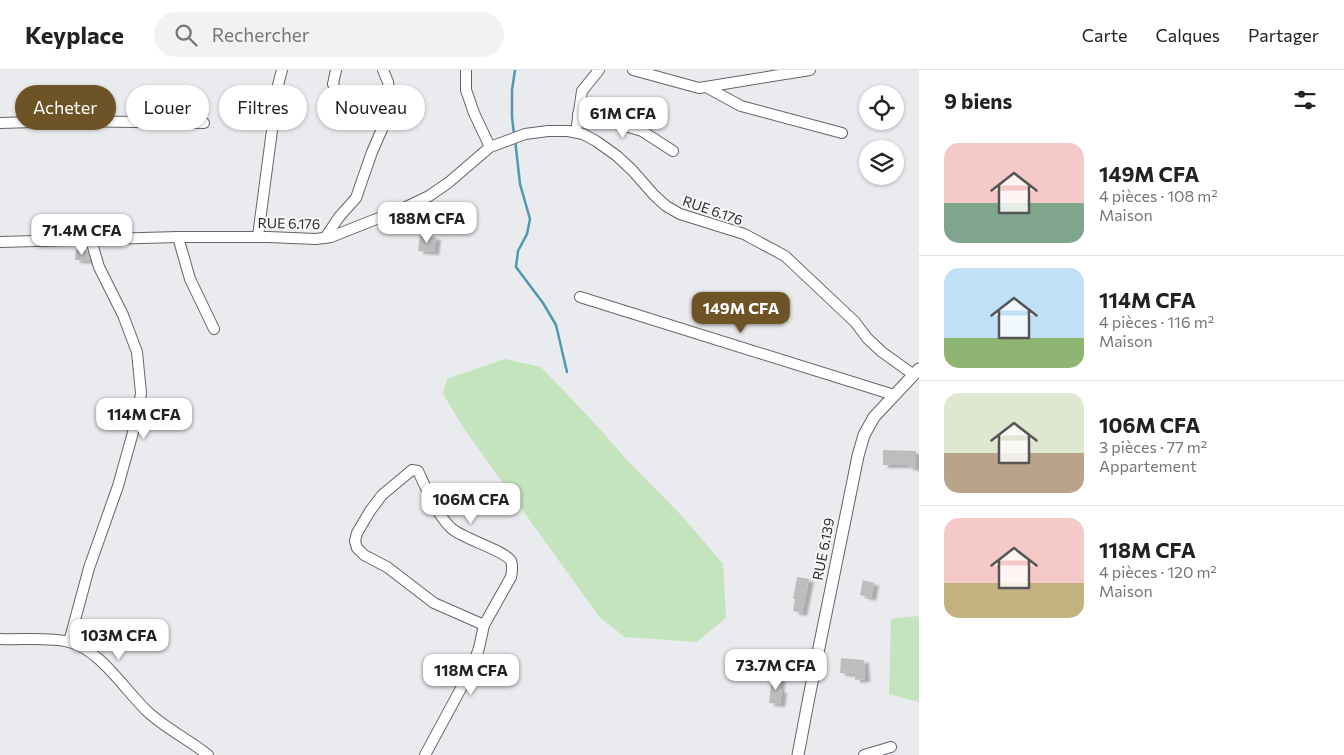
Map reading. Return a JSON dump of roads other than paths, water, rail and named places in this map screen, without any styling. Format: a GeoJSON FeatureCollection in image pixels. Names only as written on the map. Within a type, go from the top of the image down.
{"type":"FeatureCollection","features":[{"type":"Feature","properties":{"kind":"street"},"geometry":{"type":"LineString","coordinates":[[258,236],[278,85],[282,70]]}},
{"type":"Feature","properties":{"kind":"street"},"geometry":{"type":"LineString","coordinates":[[332,85],[336,70]]}},
{"type":"Feature","properties":{"kind":"street"},"geometry":{"type":"LineString","coordinates":[[383,70],[388,85]]}},
{"type":"Feature","properties":{"kind":"street"},"geometry":{"type":"LineString","coordinates":[[466,70],[466,90],[474,113],[490,147]]}},
{"type":"Feature","properties":{"kind":"street"},"geometry":{"type":"LineString","coordinates":[[576,132],[582,91],[599,70]]}},
{"type":"Feature","properties":{"kind":"street"},"geometry":{"type":"LineString","coordinates":[[633,70],[699,88],[810,70]]}},
{"type":"Feature","properties":{"kind":"street"},"geometry":{"type":"LineString","coordinates":[[708,88],[741,106],[842,133]]}},
{"type":"Feature","properties":{"kind":"street"},"geometry":{"type":"LineString","coordinates":[[578,114],[642,131],[673,150]]}},
{"type":"Feature","properties":{"kind":"street"},"geometry":{"type":"LineString","coordinates":[[0,123],[126,122]]}},
{"type":"Feature","properties":{"kind":"street"},"geometry":{"type":"LineString","coordinates":[[324,238],[356,198],[381,130]]}},
{"type":"Feature","properties":{"kind":"street","name":"RUE 6.176"},"geometry":{"type":"LineString","coordinates":[[0,242],[258,236],[331,238],[430,196],[448,184],[497,143],[526,134],[548,131],[576,132],[596,141],[617,156],[666,206],[680,214],[744,234],[785,256],[855,322],[867,338],[882,352],[916,372]]}},
{"type":"Feature","properties":{"kind":"street"},"geometry":{"type":"LineString","coordinates":[[178,237],[190,280],[214,329]]}},
{"type":"Feature","properties":{"kind":"street"},"geometry":{"type":"LineString","coordinates":[[69,642],[89,568],[123,469],[137,418],[141,393],[137,352],[123,315],[99,267],[91,240]]}},
{"type":"Feature","properties":{"kind":"street"},"geometry":{"type":"LineString","coordinates":[[580,297],[894,395]]}},
{"type":"Feature","properties":{"kind":"street","name":"RUE 6.139"},"geometry":{"type":"LineString","coordinates":[[798,755],[816,660],[864,434],[874,417],[916,372]]}},
{"type":"Feature","properties":{"kind":"street"},"geometry":{"type":"LineString","coordinates":[[426,755],[472,668],[484,625],[511,576],[512,568],[511,561],[506,556],[474,541],[450,526],[429,494],[418,471],[412,470],[382,495],[370,511],[357,533],[355,541],[357,548],[364,556],[387,567],[434,603],[484,625]]}},
{"type":"Feature","properties":{"kind":"street"},"geometry":{"type":"LineString","coordinates":[[0,639],[69,642],[82,647],[107,666],[150,714],[208,755]]}},
{"type":"Feature","properties":{"kind":"street"},"geometry":{"type":"LineString","coordinates":[[864,755],[891,747]]}},
{"type":"Feature","properties":{"kind":"waterway"},"geometry":{"type":"LineString","coordinates":[[514,134],[512,90],[515,70]]}},
{"type":"Feature","properties":{"kind":"waterway"},"geometry":{"type":"LineString","coordinates":[[515,139],[520,184],[530,219],[527,234],[518,251],[516,267],[543,303],[556,325],[567,372]]}}]}
